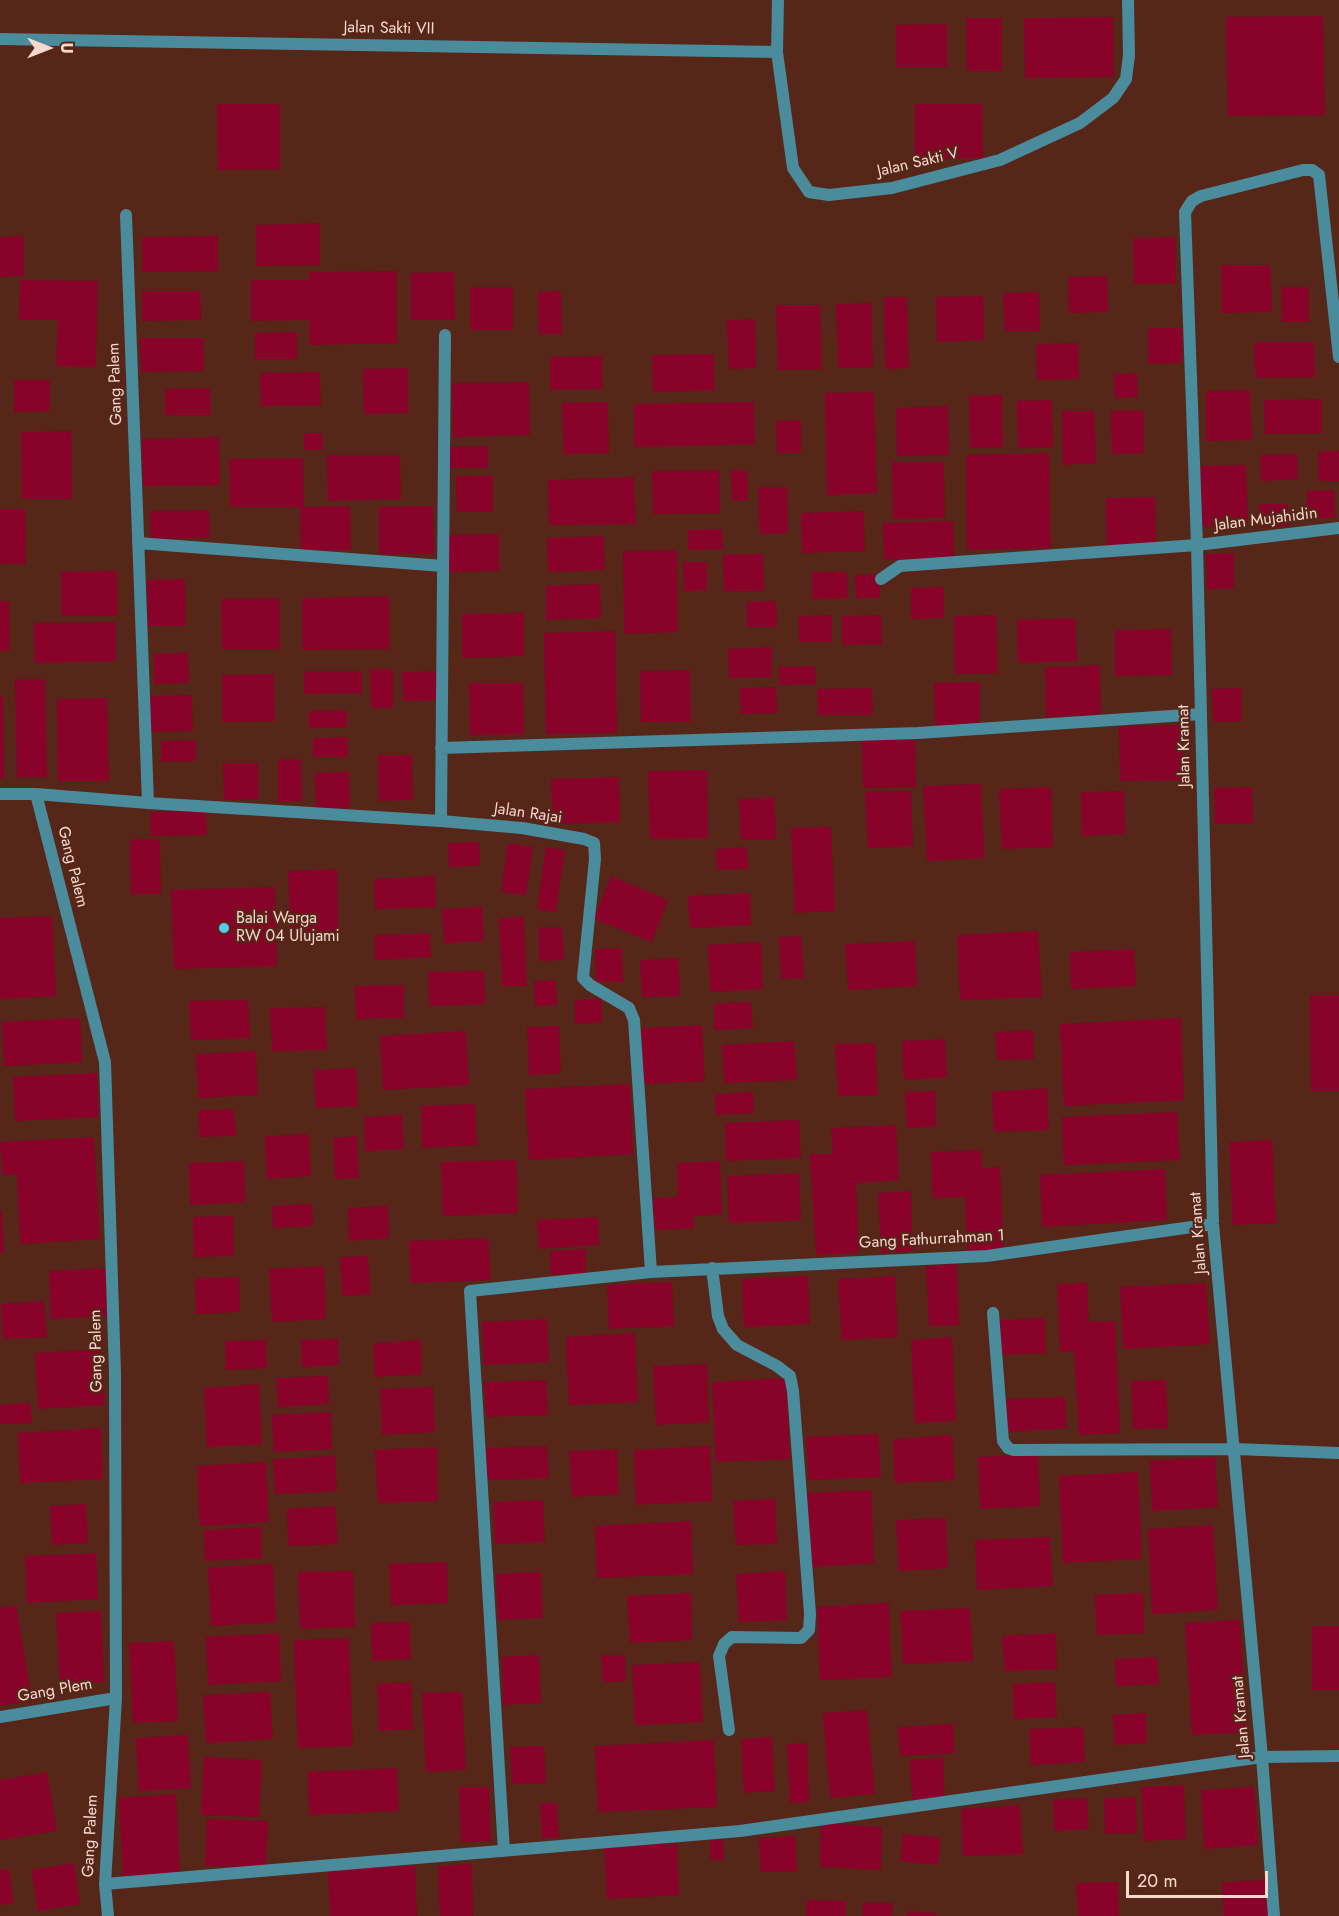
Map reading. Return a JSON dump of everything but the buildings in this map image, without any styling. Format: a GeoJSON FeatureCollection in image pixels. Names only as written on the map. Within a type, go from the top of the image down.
{"type":"FeatureCollection","features":[{"type":"Feature","properties":{"kind":"street","name":"Jalan Sakti V"},"geometry":{"type":"LineString","coordinates":[[778,0],[777,52],[793,168],[808,192],[829,195],[892,188],[1000,160],[1080,123],[1113,98],[1126,79],[1129,55],[1128,0]]}},
{"type":"Feature","properties":{"kind":"street","name":"Jalan Sakti VII"},"geometry":{"type":"LineString","coordinates":[[0,39],[777,52]]}},
{"type":"Feature","properties":{"kind":"street","name":"Jalan Kramat"},"geometry":{"type":"LineString","coordinates":[[1274,1916],[1214,1224],[1197,545],[1185,212],[1192,201],[1201,196],[1303,170],[1312,170],[1319,175],[1339,357]]}},
{"type":"Feature","properties":{"kind":"street","name":"Gang Palem"},"geometry":{"type":"LineString","coordinates":[[126,215],[148,803]]}},
{"type":"Feature","properties":{"kind":"street"},"geometry":{"type":"LineString","coordinates":[[441,821],[445,335]]}},
{"type":"Feature","properties":{"kind":"street","name":"Jalan Mujahidin"},"geometry":{"type":"LineString","coordinates":[[881,579],[900,566],[1197,545],[1339,528]]}},
{"type":"Feature","properties":{"kind":"street"},"geometry":{"type":"LineString","coordinates":[[138,543],[443,566]]}},
{"type":"Feature","properties":{"kind":"street"},"geometry":{"type":"LineString","coordinates":[[441,748],[918,734],[1201,714]]}},
{"type":"Feature","properties":{"kind":"street","name":"Jalan Rajai"},"geometry":{"type":"LineString","coordinates":[[0,794],[36,794],[441,821],[522,828],[584,839],[594,843],[595,859],[583,978],[590,985],[629,1008],[634,1020],[651,1272]]}},
{"type":"Feature","properties":{"kind":"street","name":"Gang Palem"},"geometry":{"type":"LineString","coordinates":[[36,794],[105,1062],[115,1373],[116,1698],[105,1884],[108,1916]]}},
{"type":"Feature","properties":{"kind":"street","name":"Gang Fathurrahman 1"},"geometry":{"type":"LineString","coordinates":[[504,1851],[470,1291],[651,1272],[987,1256],[1214,1224]]}},
{"type":"Feature","properties":{"kind":"street"},"geometry":{"type":"LineString","coordinates":[[712,1268],[718,1316],[723,1329],[737,1345],[777,1366],[790,1376],[810,1614],[808,1630],[801,1638],[732,1637],[724,1644],[719,1656],[729,1730]]}},
{"type":"Feature","properties":{"kind":"street"},"geometry":{"type":"LineString","coordinates":[[993,1313],[1003,1441],[1008,1448],[1013,1450],[1235,1449],[1339,1453]]}},
{"type":"Feature","properties":{"kind":"street","name":"Gang Plem"},"geometry":{"type":"LineString","coordinates":[[0,1717],[116,1698]]}},
{"type":"Feature","properties":{"kind":"street"},"geometry":{"type":"LineString","coordinates":[[105,1884],[740,1830],[1262,1757],[1339,1756]]}},
{"type":"Feature","properties":{"kind":"place","name":"Balai Warga RW 04 Ulujami"},"geometry":{"type":"Point","coordinates":[224,928]}}]}
